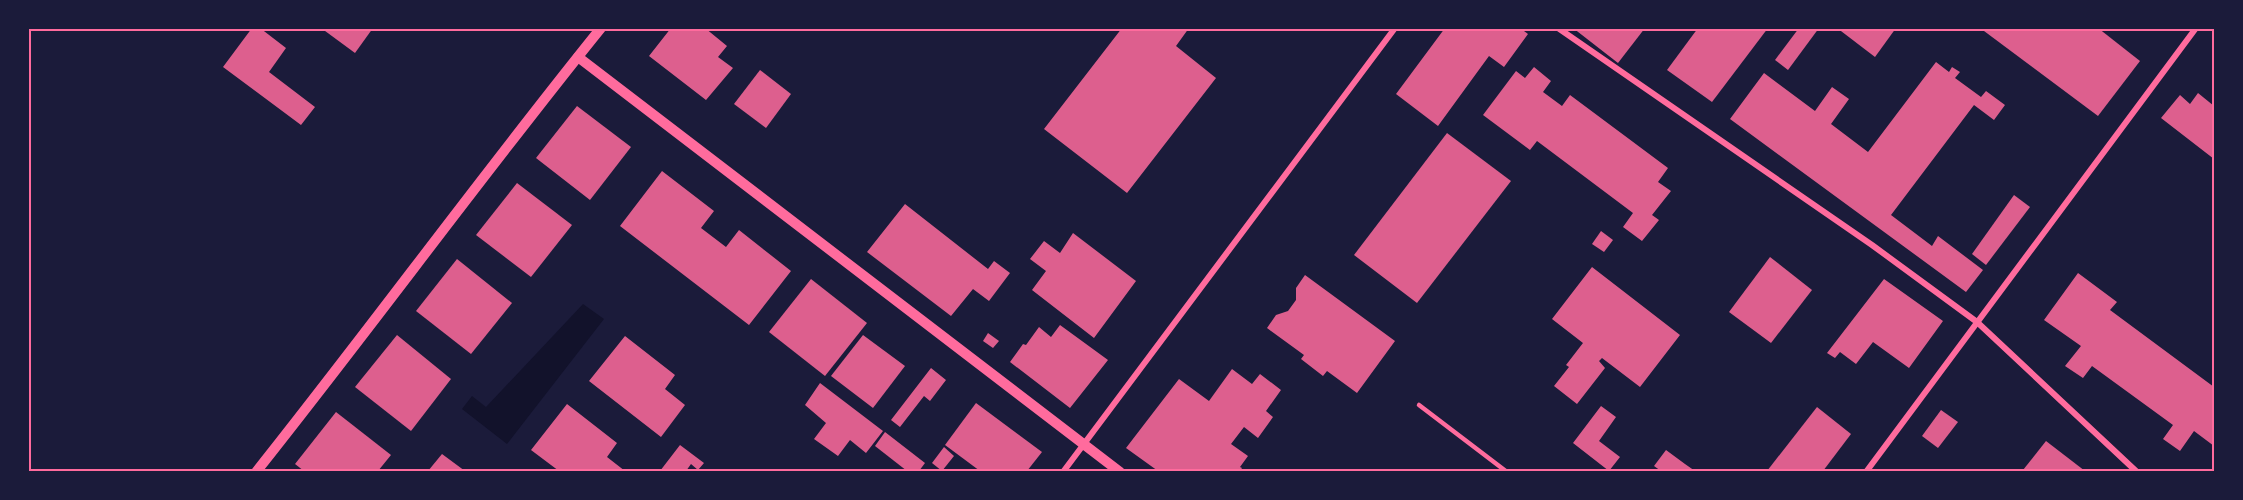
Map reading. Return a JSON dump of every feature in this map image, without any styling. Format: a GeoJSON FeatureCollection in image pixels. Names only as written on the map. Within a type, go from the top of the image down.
{"type":"FeatureCollection","features":[{"type":"Feature","properties":{"kind":"street"},"geometry":{"type":"LineString","coordinates":[[256,471],[601,28]]}},
{"type":"Feature","properties":{"kind":"street"},"geometry":{"type":"LineString","coordinates":[[1063,471],[1395,28]]}},
{"type":"Feature","properties":{"kind":"street"},"geometry":{"type":"LineString","coordinates":[[1557,28],[1872,245],[1977,322],[2137,471]]}},
{"type":"Feature","properties":{"kind":"street"},"geometry":{"type":"LineString","coordinates":[[1866,471],[2196,28]]}},
{"type":"Feature","properties":{"kind":"street"},"geometry":{"type":"LineString","coordinates":[[578,57],[1120,471]]}},
{"type":"Feature","properties":{"kind":"lane"},"geometry":{"type":"LineString","coordinates":[[1419,405],[1507,471]]}},
{"type":"Feature","properties":{"kind":"shaded area"},"geometry":{"type":"Polygon","coordinates":[[[583,304],[604,319],[507,444],[462,409],[472,396],[486,407],[583,304]]]}},
{"type":"Feature","properties":{"kind":"building"},"geometry":{"type":"Polygon","coordinates":[[[252,28],[260,28],[286,48],[269,72],[315,107],[301,125],[223,67],[252,28]]]}},
{"type":"Feature","properties":{"kind":"building"},"geometry":{"type":"Polygon","coordinates":[[[321,28],[373,28],[355,53],[321,28]]]}},
{"type":"Feature","properties":{"kind":"building"},"geometry":{"type":"Polygon","coordinates":[[[671,28],[705,28],[727,46],[718,57],[733,68],[706,100],[649,56],[671,28]]]}},
{"type":"Feature","properties":{"kind":"building"},"geometry":{"type":"Polygon","coordinates":[[[1122,28],[1189,28],[1176,46],[1216,78],[1127,193],[1044,129],[1122,28]]]}},
{"type":"Feature","properties":{"kind":"building"},"geometry":{"type":"Polygon","coordinates":[[[1445,28],[1520,28],[1528,34],[1504,67],[1489,56],[1438,126],[1396,94],[1445,28]]]}},
{"type":"Feature","properties":{"kind":"building"},"geometry":{"type":"Polygon","coordinates":[[[1573,28],[1645,28],[1618,63],[1573,28]]]}},
{"type":"Feature","properties":{"kind":"building"},"geometry":{"type":"Polygon","coordinates":[[[1698,28],[1768,28],[1712,102],[1667,70],[1698,28]]]}},
{"type":"Feature","properties":{"kind":"building"},"geometry":{"type":"Polygon","coordinates":[[[1799,28],[1819,28],[1788,70],[1775,60],[1799,28]]]}},
{"type":"Feature","properties":{"kind":"building"},"geometry":{"type":"Polygon","coordinates":[[[1837,28],[1896,28],[1875,57],[1837,28]]]}},
{"type":"Feature","properties":{"kind":"building"},"geometry":{"type":"Polygon","coordinates":[[[1980,28],[2098,28],[2140,61],[2098,116],[1980,28]]]}},
{"type":"Feature","properties":{"kind":"building"},"geometry":{"type":"Polygon","coordinates":[[[1936,62],[1949,72],[1952,67],[1960,72],[1955,78],[1981,97],[1986,91],[2005,105],[1994,120],[1974,105],[1891,215],[1932,246],[1938,236],[1983,270],[1966,292],[1730,119],[1764,73],[1815,111],[1832,87],[1849,99],[1831,124],[1868,152],[1936,62]]]}},
{"type":"Feature","properties":{"kind":"building"},"geometry":{"type":"Polygon","coordinates":[[[1534,67],[1551,81],[1543,92],[1562,106],[1570,95],[1668,168],[1658,182],[1671,191],[1652,215],[1659,220],[1642,241],[1623,227],[1633,213],[1537,141],[1530,150],[1483,115],[1516,71],[1525,78],[1534,67]]]}},
{"type":"Feature","properties":{"kind":"building"},"geometry":{"type":"Polygon","coordinates":[[[760,70],[791,94],[766,128],[734,104],[760,70]]]}},
{"type":"Feature","properties":{"kind":"building"},"geometry":{"type":"Polygon","coordinates":[[[2198,93],[2214,106],[2214,159],[2161,118],[2180,95],[2190,104],[2198,93]]]}},
{"type":"Feature","properties":{"kind":"building"},"geometry":{"type":"Polygon","coordinates":[[[577,106],[631,147],[590,200],[536,158],[577,106]]]}},
{"type":"Feature","properties":{"kind":"building"},"geometry":{"type":"Polygon","coordinates":[[[1447,133],[1511,181],[1417,303],[1354,255],[1447,133]]]}},
{"type":"Feature","properties":{"kind":"building"},"geometry":{"type":"Polygon","coordinates":[[[662,171],[714,211],[701,228],[726,247],[739,230],[791,271],[749,325],[620,226],[662,171]]]}},
{"type":"Feature","properties":{"kind":"building"},"geometry":{"type":"Polygon","coordinates":[[[517,183],[572,225],[531,277],[476,235],[517,183]]]}},
{"type":"Feature","properties":{"kind":"building"},"geometry":{"type":"Polygon","coordinates":[[[2014,195],[2030,207],[1986,265],[1972,254],[2014,195]]]}},
{"type":"Feature","properties":{"kind":"building"},"geometry":{"type":"Polygon","coordinates":[[[905,204],[988,269],[994,261],[1010,273],[989,301],[973,289],[951,316],[867,252],[905,204]]]}},
{"type":"Feature","properties":{"kind":"building"},"geometry":{"type":"Polygon","coordinates":[[[1601,231],[1613,240],[1604,252],[1592,244],[1601,231]]]}},
{"type":"Feature","properties":{"kind":"building"},"geometry":{"type":"Polygon","coordinates":[[[1073,233],[1136,281],[1094,338],[1032,290],[1046,271],[1030,259],[1044,241],[1060,253],[1073,233]]]}},
{"type":"Feature","properties":{"kind":"building"},"geometry":{"type":"Polygon","coordinates":[[[1770,257],[1812,290],[1771,343],[1729,312],[1770,257]]]}},
{"type":"Feature","properties":{"kind":"building"},"geometry":{"type":"Polygon","coordinates":[[[457,259],[512,303],[471,354],[416,311],[457,259]]]}},
{"type":"Feature","properties":{"kind":"building"},"geometry":{"type":"Polygon","coordinates":[[[1592,267],[1680,335],[1640,387],[1602,358],[1599,361],[1605,368],[1577,404],[1554,386],[1569,367],[1566,365],[1583,343],[1552,319],[1592,267]]]}},
{"type":"Feature","properties":{"kind":"building"},"geometry":{"type":"Polygon","coordinates":[[[2078,273],[2117,302],[2110,310],[2214,387],[2214,446],[2194,431],[2180,451],[2163,439],[2173,425],[2092,366],[2083,378],[2065,366],[2081,346],[2044,320],[2078,273]]]}},
{"type":"Feature","properties":{"kind":"building"},"geometry":{"type":"Polygon","coordinates":[[[1305,275],[1395,341],[1357,393],[1327,371],[1323,376],[1301,359],[1304,355],[1267,328],[1276,315],[1288,311],[1296,300],[1296,288],[1305,275]]]}},
{"type":"Feature","properties":{"kind":"building"},"geometry":{"type":"Polygon","coordinates":[[[811,279],[867,323],[825,376],[769,332],[811,279]]]}},
{"type":"Feature","properties":{"kind":"building"},"geometry":{"type":"Polygon","coordinates":[[[1884,279],[1943,321],[1909,368],[1873,342],[1856,364],[1840,352],[1835,358],[1827,353],[1884,279]]]}},
{"type":"Feature","properties":{"kind":"building"},"geometry":{"type":"Polygon","coordinates":[[[1060,325],[1108,360],[1070,408],[1010,362],[1039,327],[1051,337],[1060,325]]]}},
{"type":"Feature","properties":{"kind":"building"},"geometry":{"type":"Polygon","coordinates":[[[988,333],[999,341],[993,348],[983,341],[988,333]]]}},
{"type":"Feature","properties":{"kind":"building"},"geometry":{"type":"Polygon","coordinates":[[[397,335],[451,379],[411,431],[355,387],[397,335]]]}},
{"type":"Feature","properties":{"kind":"building"},"geometry":{"type":"Polygon","coordinates":[[[863,335],[905,366],[873,408],[831,376],[863,335]]]}},
{"type":"Feature","properties":{"kind":"building"},"geometry":{"type":"Polygon","coordinates":[[[625,336],[675,375],[665,389],[685,405],[661,437],[589,381],[625,336]]]}},
{"type":"Feature","properties":{"kind":"building"},"geometry":{"type":"Polygon","coordinates":[[[931,368],[946,380],[930,401],[924,396],[900,427],[891,420],[931,368]]]}},
{"type":"Feature","properties":{"kind":"building"},"geometry":{"type":"Polygon","coordinates":[[[1232,369],[1252,384],[1260,374],[1281,390],[1266,411],[1273,417],[1258,438],[1244,427],[1231,444],[1248,456],[1240,467],[1242,468],[1240,471],[1158,471],[1126,448],[1179,379],[1209,401],[1232,369]]]}},
{"type":"Feature","properties":{"kind":"building"},"geometry":{"type":"Polygon","coordinates":[[[820,383],[883,431],[866,453],[850,440],[838,456],[814,439],[826,423],[805,405],[820,383]]]}},
{"type":"Feature","properties":{"kind":"building"},"geometry":{"type":"Polygon","coordinates":[[[976,403],[1042,452],[1027,471],[980,471],[945,445],[976,403]]]}},
{"type":"Feature","properties":{"kind":"building"},"geometry":{"type":"Polygon","coordinates":[[[567,404],[617,443],[607,457],[625,471],[559,471],[531,450],[567,404]]]}},
{"type":"Feature","properties":{"kind":"building"},"geometry":{"type":"Polygon","coordinates":[[[1601,406],[1616,417],[1599,441],[1620,457],[1609,471],[1573,443],[1601,406]]]}},
{"type":"Feature","properties":{"kind":"building"},"geometry":{"type":"Polygon","coordinates":[[[1817,407],[1851,434],[1823,471],[1767,471],[1817,407]]]}},
{"type":"Feature","properties":{"kind":"building"},"geometry":{"type":"Polygon","coordinates":[[[1941,410],[1958,422],[1938,448],[1922,436],[1941,410]]]}},
{"type":"Feature","properties":{"kind":"building"},"geometry":{"type":"Polygon","coordinates":[[[336,412],[391,455],[378,471],[304,471],[295,464],[336,412]]]}},
{"type":"Feature","properties":{"kind":"building"},"geometry":{"type":"Polygon","coordinates":[[[885,432],[925,463],[919,471],[907,471],[875,446],[885,432]]]}},
{"type":"Feature","properties":{"kind":"building"},"geometry":{"type":"Polygon","coordinates":[[[2046,441],[2085,471],[2023,470],[2046,441]]]}},
{"type":"Feature","properties":{"kind":"building"},"geometry":{"type":"Polygon","coordinates":[[[680,445],[704,463],[698,470],[691,464],[686,471],[660,471],[680,445]]]}},
{"type":"Feature","properties":{"kind":"building"},"geometry":{"type":"Polygon","coordinates":[[[944,447],[954,456],[942,471],[932,463],[944,447]]]}},
{"type":"Feature","properties":{"kind":"building"},"geometry":{"type":"Polygon","coordinates":[[[1666,450],[1695,471],[1661,471],[1654,466],[1666,450]]]}},
{"type":"Feature","properties":{"kind":"building"},"geometry":{"type":"Polygon","coordinates":[[[442,454],[465,471],[428,471],[442,454]]]}}]}
